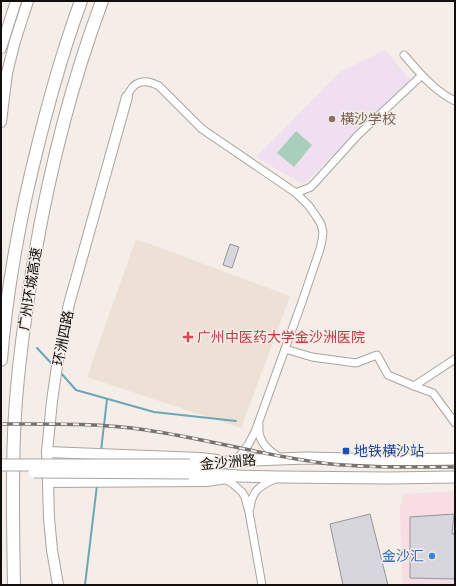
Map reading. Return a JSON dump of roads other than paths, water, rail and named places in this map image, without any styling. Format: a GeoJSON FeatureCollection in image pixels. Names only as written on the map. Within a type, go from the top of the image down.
{"type":"FeatureCollection","features":[{"type":"Feature","properties":{"kind":"highway","name":"广州环城高速"},"geometry":{"type":"LineString","coordinates":[[1,360],[11,276],[31,175],[63,55],[81,1]]}},
{"type":"Feature","properties":{"kind":"highway","name":"广州环城高速"},"geometry":{"type":"LineString","coordinates":[[14,585],[14,433],[21,350],[28,298],[38,234],[51,174],[64,122],[102,1]]}},
{"type":"Feature","properties":{"kind":"main road","name":"金沙洲路"},"geometry":{"type":"LineString","coordinates":[[1,472],[189,469],[235,462],[282,458],[394,460],[455,459]]}},
{"type":"Feature","properties":{"kind":"main road","name":"金沙洲路"},"geometry":{"type":"LineString","coordinates":[[1,465],[189,469],[219,476],[455,477]]}},
{"type":"Feature","properties":{"kind":"street"},"geometry":{"type":"LineString","coordinates":[[1,48],[16,1]]}},
{"type":"Feature","properties":{"kind":"street"},"geometry":{"type":"LineString","coordinates":[[1,122],[7,73],[15,41],[28,1]]}},
{"type":"Feature","properties":{"kind":"street"},"geometry":{"type":"LineString","coordinates":[[404,55],[421,76],[448,98],[455,101]]}},
{"type":"Feature","properties":{"kind":"street"},"geometry":{"type":"LineString","coordinates":[[296,193],[311,187],[358,135],[421,76]]}},
{"type":"Feature","properties":{"kind":"street"},"geometry":{"type":"LineString","coordinates":[[47,452],[200,458],[235,462],[252,439],[260,419],[320,249],[322,240],[321,224],[309,206],[296,193],[202,128],[159,86],[153,83],[141,82],[130,89],[127,97]]}},
{"type":"Feature","properties":{"kind":"street","name":"环洲四路"},"geometry":{"type":"LineString","coordinates":[[58,585],[52,550],[49,518],[47,452],[52,401],[58,359],[69,304],[127,97]]}},
{"type":"Feature","properties":{"kind":"street"},"geometry":{"type":"LineString","coordinates":[[285,349],[312,357],[356,363],[377,355],[388,375],[433,393],[455,423]]}},
{"type":"Feature","properties":{"kind":"street"},"geometry":{"type":"LineString","coordinates":[[414,386],[455,360]]}},
{"type":"Feature","properties":{"kind":"street"},"geometry":{"type":"LineString","coordinates":[[260,419],[258,427],[264,445],[282,458]]}},
{"type":"Feature","properties":{"kind":"street"},"geometry":{"type":"LineString","coordinates":[[48,482],[207,481],[219,476],[233,484],[245,497],[250,512],[262,585]]}},
{"type":"Feature","properties":{"kind":"street"},"geometry":{"type":"LineString","coordinates":[[250,512],[251,500],[254,493],[265,484],[278,477]]}},
{"type":"Feature","properties":{"kind":"waterway"},"geometry":{"type":"LineString","coordinates":[[37,348],[53,365]]}},
{"type":"Feature","properties":{"kind":"waterway"},"geometry":{"type":"LineString","coordinates":[[60,372],[76,390],[154,412],[236,421]]}},
{"type":"Feature","properties":{"kind":"waterway"},"geometry":{"type":"LineString","coordinates":[[101,451],[107,399]]}},
{"type":"Feature","properties":{"kind":"waterway"},"geometry":{"type":"LineString","coordinates":[[85,585],[97,485]]}},
{"type":"Feature","properties":{"kind":"railway"},"geometry":{"type":"LineString","coordinates":[[1,424],[74,424],[146,430],[285,457],[331,464],[377,467],[455,467]]}},
{"type":"Feature","properties":{"kind":"place","name":"横沙学校"},"geometry":{"type":"Point","coordinates":[332,119]}},
{"type":"Feature","properties":{"kind":"place","name":"广州中医药大学金沙洲医院"},"geometry":{"type":"Point","coordinates":[188,337]}},
{"type":"Feature","properties":{"kind":"place","name":"地铁横沙站"},"geometry":{"type":"Point","coordinates":[346,451]}},
{"type":"Feature","properties":{"kind":"place","name":"金沙汇"},"geometry":{"type":"Point","coordinates":[432,556]}}]}
